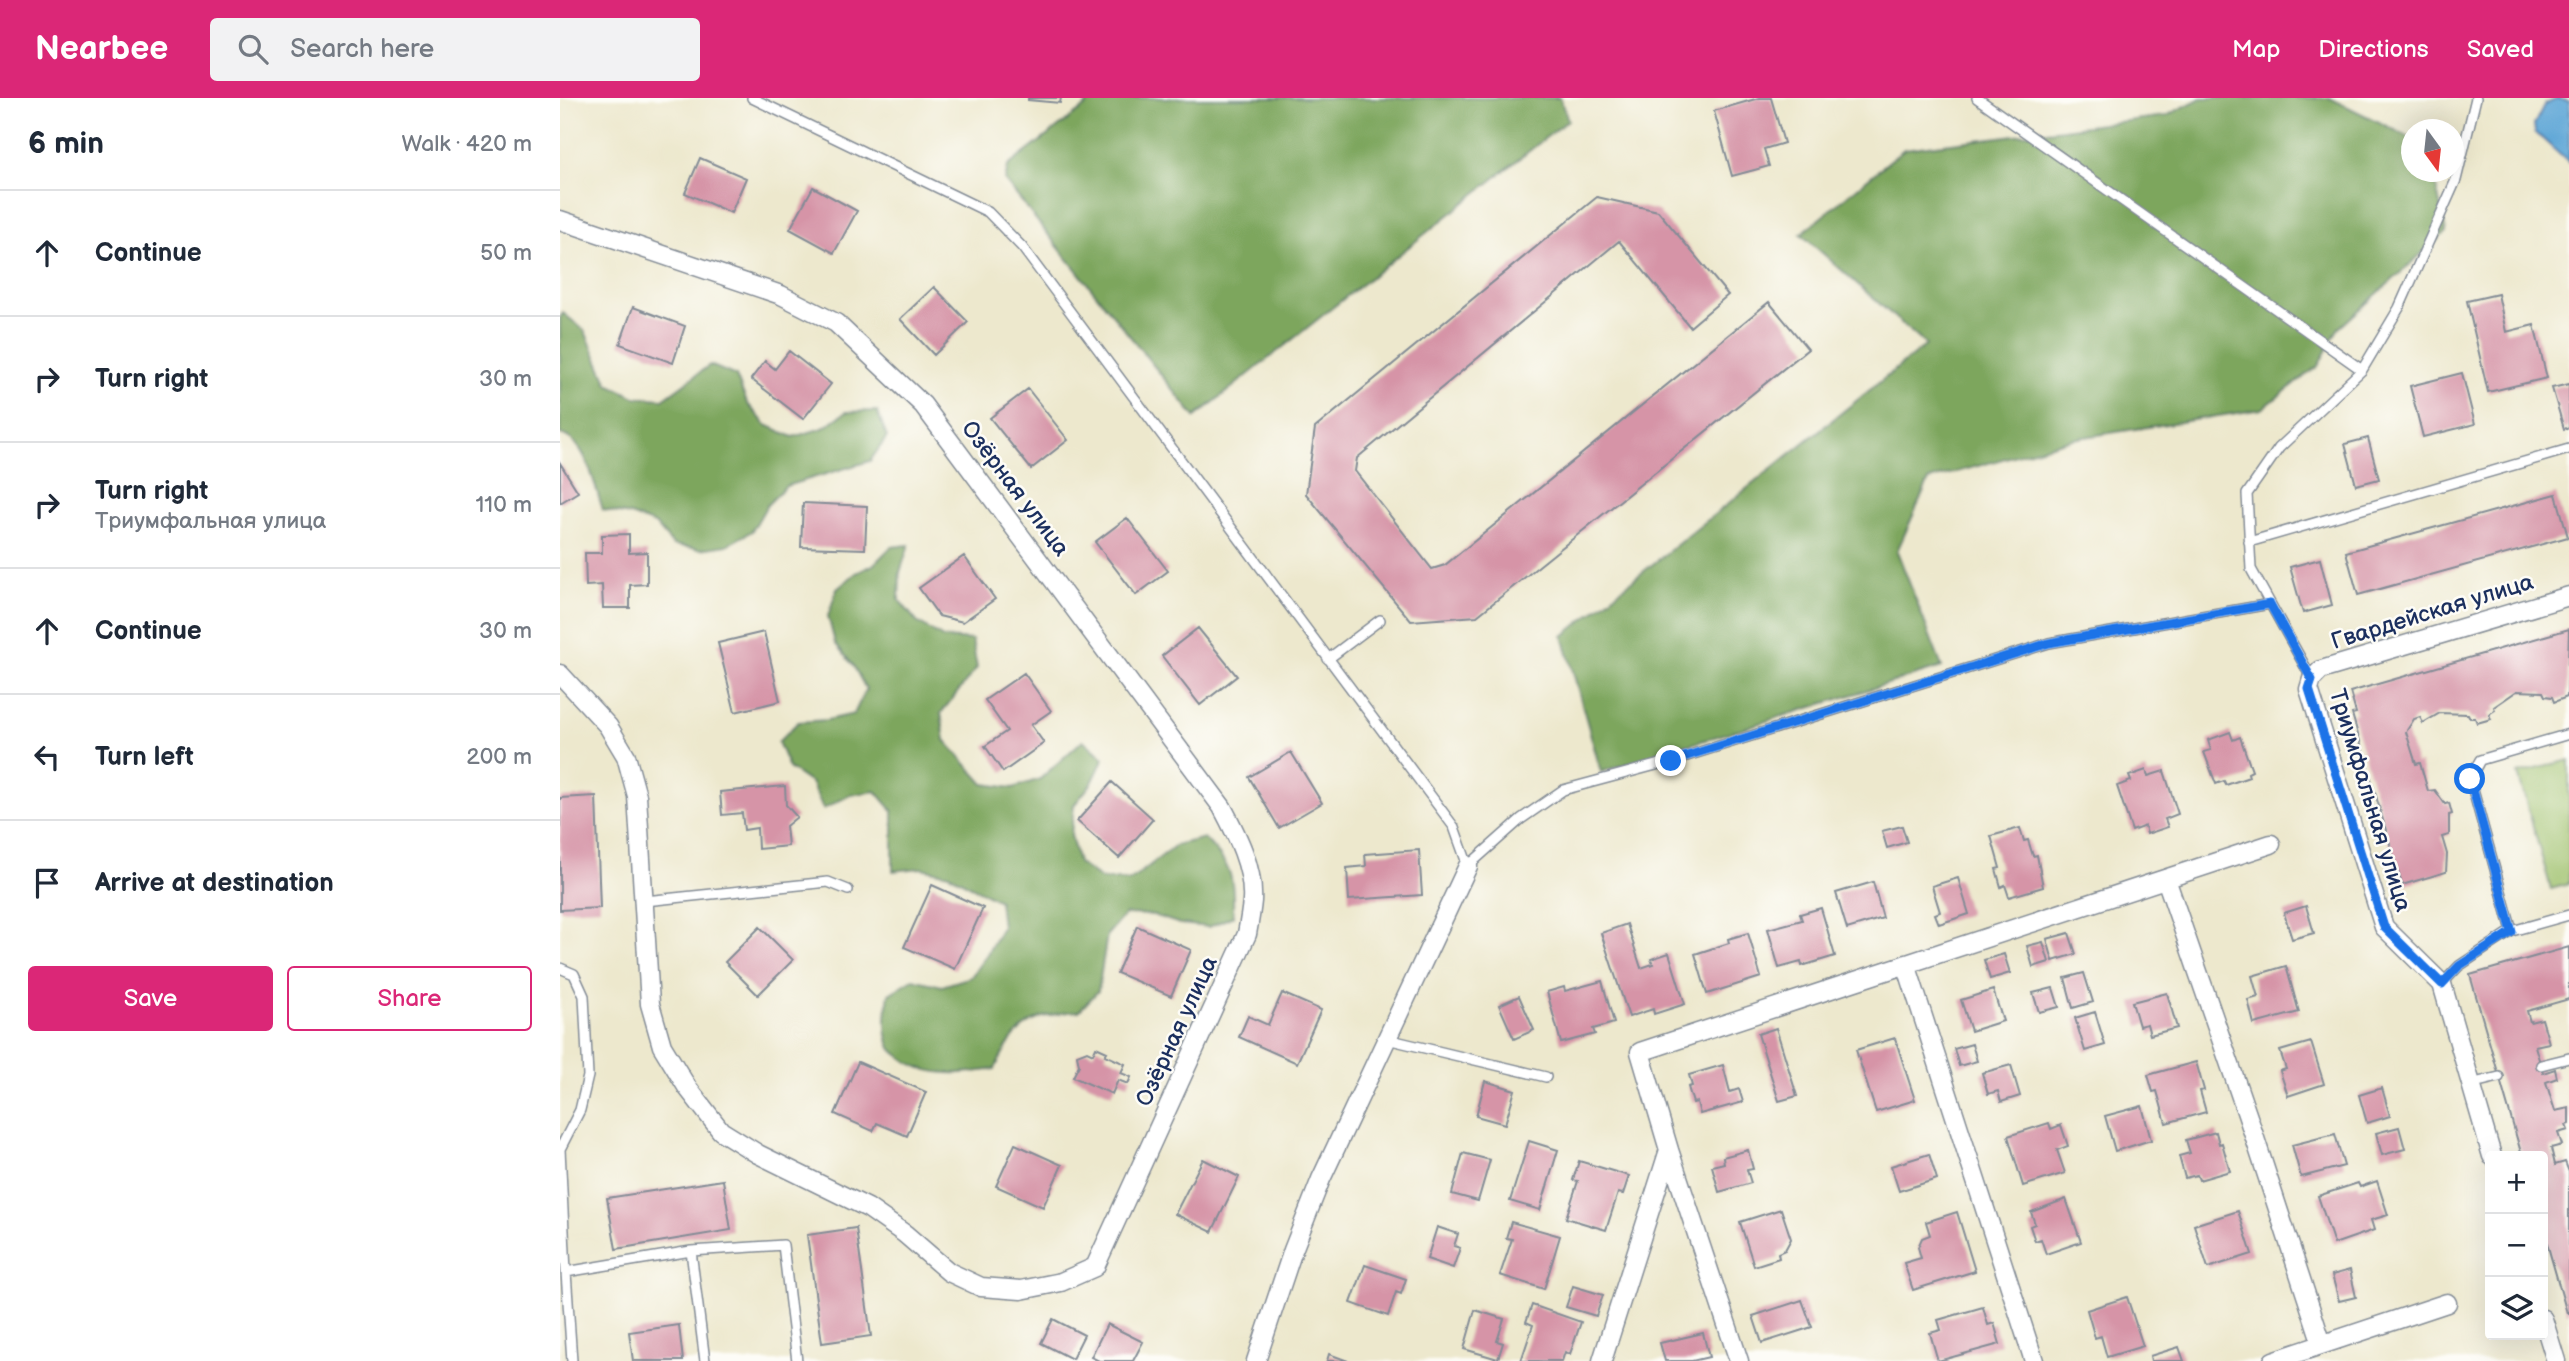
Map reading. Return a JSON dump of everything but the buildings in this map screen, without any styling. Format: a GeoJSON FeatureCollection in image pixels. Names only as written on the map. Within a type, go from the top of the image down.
{"type":"FeatureCollection","features":[{"type":"Feature","properties":{"kind":"street","name":"Озёрная улица"},"geometry":{"type":"LineString","coordinates":[[560,220],[781,295],[836,323],[923,405],[1222,807],[1236,832],[1247,865],[1252,899],[1247,934],[1095,1267],[1061,1282],[1021,1290],[981,1287],[949,1272],[905,1234],[868,1208],[758,1154],[721,1131],[687,1087],[662,1046],[650,1004],[638,796],[626,756],[608,726],[561,678]]}},
{"type":"Feature","properties":{"kind":"street","name":"Гвардейская улица"},"geometry":{"type":"LineString","coordinates":[[2312,680],[2321,670],[2569,596]]}},
{"type":"Feature","properties":{"kind":"street","name":"Триумфальная улица"},"geometry":{"type":"LineString","coordinates":[[2312,680],[2309,689],[2384,927],[2442,984],[2490,1151]]}},
{"type":"Feature","properties":{"kind":"street"},"geometry":{"type":"LineString","coordinates":[[1739,1361],[1669,1150],[1640,1052],[2271,844]]}},
{"type":"Feature","properties":{"kind":"street"},"geometry":{"type":"LineString","coordinates":[[1256,1361],[1293,1250],[1321,1179],[1468,866]]}},
{"type":"Feature","properties":{"kind":"street"},"geometry":{"type":"LineString","coordinates":[[2166,879],[2249,1120],[2322,1345]]}},
{"type":"Feature","properties":{"kind":"street"},"geometry":{"type":"LineString","coordinates":[[1906,964],[2034,1361]]}},
{"type":"Feature","properties":{"kind":"street"},"geometry":{"type":"LineString","coordinates":[[1602,1361],[1669,1150]]}},
{"type":"Feature","properties":{"kind":"street"},"geometry":{"type":"LineString","coordinates":[[2273,1361],[2447,1303]]}},
{"type":"Feature","properties":{"kind":"street"},"geometry":{"type":"LineString","coordinates":[[2548,1335],[2556,1361]]}},
{"type":"Feature","properties":{"kind":"lane"},"geometry":{"type":"LineString","coordinates":[[752,98],[988,212],[1022,247],[1454,827],[1468,866],[1521,819],[1563,790],[1684,757],[2049,643],[2270,604]]}},
{"type":"Feature","properties":{"kind":"lane"},"geometry":{"type":"LineString","coordinates":[[1978,98],[2362,370]]}},
{"type":"Feature","properties":{"kind":"lane"},"geometry":{"type":"LineString","coordinates":[[2312,680],[2250,569],[2247,494],[2279,448],[2362,370],[2399,308],[2456,180],[2476,98]]}},
{"type":"Feature","properties":{"kind":"lane"},"geometry":{"type":"LineString","coordinates":[[2249,542],[2569,449]]}},
{"type":"Feature","properties":{"kind":"lane"},"geometry":{"type":"LineString","coordinates":[[1328,659],[1380,620]]}},
{"type":"Feature","properties":{"kind":"lane"},"geometry":{"type":"LineString","coordinates":[[2512,932],[2470,779],[2480,760],[2569,734]]}},
{"type":"Feature","properties":{"kind":"lane"},"geometry":{"type":"LineString","coordinates":[[645,901],[828,882],[849,890]]}},
{"type":"Feature","properties":{"kind":"lane"},"geometry":{"type":"LineString","coordinates":[[2442,984],[2459,966],[2512,932],[2569,915]]}},
{"type":"Feature","properties":{"kind":"lane"},"geometry":{"type":"LineString","coordinates":[[560,968],[574,974],[584,996],[588,1076],[580,1110],[560,1149],[572,1361]]}},
{"type":"Feature","properties":{"kind":"lane"},"geometry":{"type":"LineString","coordinates":[[1387,1038],[1546,1077]]}},
{"type":"Feature","properties":{"kind":"lane"},"geometry":{"type":"LineString","coordinates":[[2541,1065],[2569,1058]]}},
{"type":"Feature","properties":{"kind":"lane"},"geometry":{"type":"LineString","coordinates":[[2470,1084],[2499,1077]]}},
{"type":"Feature","properties":{"kind":"lane"},"geometry":{"type":"LineString","coordinates":[[566,1272],[691,1251],[783,1245],[797,1361]]}},
{"type":"Feature","properties":{"kind":"lane"},"geometry":{"type":"LineString","coordinates":[[691,1251],[705,1361]]}},
{"type":"Feature","properties":{"kind":"green space"},"geometry":{"type":"Polygon","coordinates":[[[1086,98],[1560,98],[1568,120],[1195,417],[1005,181],[1008,166],[1087,105],[1086,98]]]}},
{"type":"Feature","properties":{"kind":"green space"},"geometry":{"type":"Polygon","coordinates":[[[2201,98],[2330,98],[2401,133],[2401,182],[2435,182],[2446,232],[2338,329],[2318,366],[2262,409],[2072,439],[1929,480],[1897,551],[1942,667],[1601,772],[1563,636],[1926,345],[1801,234],[1904,149],[2166,116],[2201,98]]]}},
{"type":"Feature","properties":{"kind":"green space"},"geometry":{"type":"Polygon","coordinates":[[[563,313],[585,331],[608,384],[635,397],[663,399],[710,365],[736,376],[747,403],[766,425],[793,437],[823,428],[846,412],[877,411],[887,437],[870,461],[786,486],[767,505],[752,531],[727,545],[700,549],[673,545],[655,524],[630,515],[603,510],[584,455],[570,438],[560,434],[560,318],[563,313]]]}},
{"type":"Feature","properties":{"kind":"green space"},"geometry":{"type":"Polygon","coordinates":[[[909,545],[900,572],[899,600],[917,622],[943,638],[972,640],[977,668],[941,713],[945,740],[984,784],[1013,788],[1040,779],[1083,740],[1104,758],[1092,783],[1074,805],[1071,835],[1078,863],[1101,879],[1130,881],[1176,845],[1204,838],[1226,865],[1232,881],[1233,916],[1209,927],[1180,924],[1153,915],[1125,914],[1107,935],[1098,991],[1079,1011],[1048,1016],[1026,1025],[1010,1042],[995,1069],[984,1071],[936,1072],[914,1065],[891,1048],[886,1015],[889,994],[913,979],[942,986],[971,977],[1002,927],[999,901],[949,874],[921,868],[893,871],[893,811],[876,791],[850,795],[823,809],[812,784],[789,768],[778,742],[798,722],[827,720],[854,714],[866,689],[853,665],[835,643],[828,616],[837,589],[856,573],[873,565],[891,547],[909,545]]]}},
{"type":"Feature","properties":{"kind":"green space"},"geometry":{"type":"Polygon","coordinates":[[[2569,760],[2569,884],[2551,889],[2518,774],[2569,760]]]}},
{"type":"Feature","properties":{"kind":"water"},"geometry":{"type":"Polygon","coordinates":[[[2557,99],[2569,101],[2569,163],[2535,132],[2534,125],[2544,105],[2557,99]]]}},
{"type":"Feature","properties":{"kind":"route"},"geometry":{"type":"LineString","coordinates":[[1671,761],[2049,643],[2270,604],[2312,680],[2309,689],[2384,927],[2442,984],[2459,966],[2512,932],[2470,779]]}}]}
